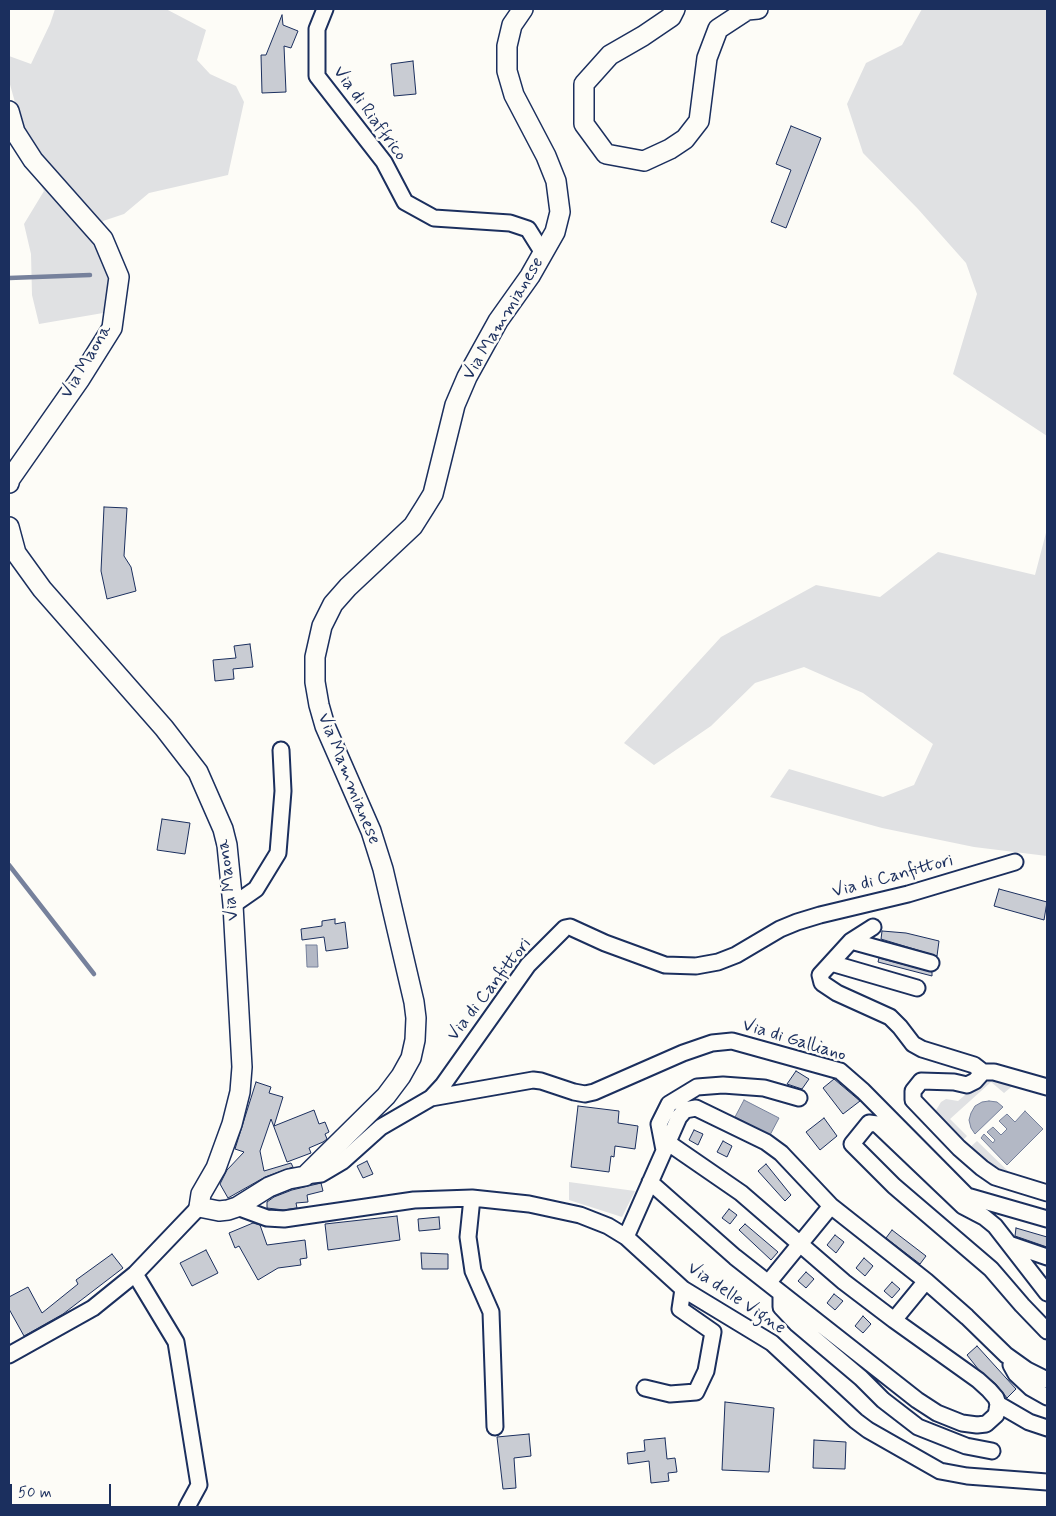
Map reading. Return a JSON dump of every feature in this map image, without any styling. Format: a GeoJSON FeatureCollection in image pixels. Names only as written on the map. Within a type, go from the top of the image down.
{"type":"FeatureCollection","features":[{"type":"Feature","properties":{"kind":"main road","name":"Via Mammianese"},"geometry":{"type":"LineString","coordinates":[[199,1207],[219,1211],[237,1207],[269,1187],[289,1179],[305,1176],[378,1106],[401,1076],[411,1058],[415,1040],[416,1018],[383,868],[371,831],[331,741],[319,705],[315,682],[315,657],[327,614],[339,596],[413,526],[433,494],[455,405],[467,377],[498,321],[530,276],[555,232],[560,212],[556,181],[546,156],[514,95],[507,70],[507,46],[512,25],[523,9]]}},
{"type":"Feature","properties":{"kind":"main road"},"geometry":{"type":"LineString","coordinates":[[675,9],[671,17],[610,55],[584,84],[584,124],[606,154],[644,161],[670,149],[684,139],[699,121],[707,58],[718,29],[747,10],[758,9]]}},
{"type":"Feature","properties":{"kind":"main road","name":"Via Maona"},"geometry":{"type":"LineString","coordinates":[[9,111],[15,132],[33,160],[103,238],[119,277],[112,328],[80,379],[9,483]]}},
{"type":"Feature","properties":{"kind":"main road","name":"Via Maona"},"geometry":{"type":"LineString","coordinates":[[9,527],[16,554],[42,590],[164,728],[198,772],[216,810],[225,837],[233,904],[242,1046],[241,1084],[232,1124],[216,1168],[200,1194],[199,1207]]}},
{"type":"Feature","properties":{"kind":"street","name":"Via di Riaffrico"},"geometry":{"type":"LineString","coordinates":[[325,9],[317,29],[317,76],[384,162],[405,202],[434,218],[510,222],[528,229],[543,252]]}},
{"type":"Feature","properties":{"kind":"street"},"geometry":{"type":"LineString","coordinates":[[233,904],[256,889],[278,853],[283,791],[281,750]]}},
{"type":"Feature","properties":{"kind":"street","name":"Via di Canfittori"},"geometry":{"type":"LineString","coordinates":[[305,1176],[321,1174],[338,1164],[381,1127],[431,1098],[443,1085],[456,1064],[528,965],[565,928],[570,927],[604,944],[664,965],[696,966],[718,962],[736,955],[780,929],[798,922],[908,894],[1016,862]]}},
{"type":"Feature","properties":{"kind":"street"},"geometry":{"type":"LineString","coordinates":[[873,927],[851,941],[820,975],[822,983],[837,993],[890,1017],[913,1044],[922,1049],[974,1065],[982,1072],[994,1072],[1047,1088]]}},
{"type":"Feature","properties":{"kind":"street"},"geometry":{"type":"LineString","coordinates":[[851,941],[931,962]]}},
{"type":"Feature","properties":{"kind":"street"},"geometry":{"type":"LineString","coordinates":[[831,963],[917,988]]}},
{"type":"Feature","properties":{"kind":"street","name":"Via di Galliano"},"geometry":{"type":"LineString","coordinates":[[431,1098],[533,1080],[586,1094],[683,1053],[712,1043],[732,1041],[840,1071],[863,1091],[967,1196],[1047,1220]]}},
{"type":"Feature","properties":{"kind":"street"},"geometry":{"type":"LineString","coordinates":[[982,1072],[975,1081],[967,1085],[954,1082],[921,1081],[914,1091],[913,1100],[959,1148],[982,1168],[995,1177],[1047,1193]]}},
{"type":"Feature","properties":{"kind":"street"},"geometry":{"type":"LineString","coordinates":[[799,1098],[764,1088],[723,1085],[697,1087],[669,1104],[659,1124],[666,1146],[741,1193],[844,1282],[978,1380],[992,1394],[998,1404],[1029,1422],[1047,1428]]}},
{"type":"Feature","properties":{"kind":"street"},"geometry":{"type":"LineString","coordinates":[[626,1237],[682,1113],[689,1108],[699,1109],[774,1148],[788,1160],[831,1206],[926,1281],[1006,1355],[1027,1370],[1047,1380]]}},
{"type":"Feature","properties":{"kind":"street"},"geometry":{"type":"LineString","coordinates":[[1047,1293],[995,1226],[984,1217],[963,1206],[877,1124],[869,1123],[852,1144],[894,1186],[991,1269],[1022,1305],[1047,1330]]}},
{"type":"Feature","properties":{"kind":"street"},"geometry":{"type":"LineString","coordinates":[[650,1182],[735,1257],[917,1400],[937,1413],[962,1423],[977,1426],[992,1420],[996,1415],[998,1404]]}},
{"type":"Feature","properties":{"kind":"street"},"geometry":{"type":"LineString","coordinates":[[472,1198],[468,1237],[473,1272],[490,1312],[495,1427]]}},
{"type":"Feature","properties":{"kind":"street","name":"Via delle Vigne"},"geometry":{"type":"LineString","coordinates":[[237,1207],[274,1219],[414,1200],[472,1198],[529,1204],[580,1214],[608,1226],[626,1237],[683,1289],[772,1343],[868,1430],[940,1471],[967,1476],[1047,1482]]}},
{"type":"Feature","properties":{"kind":"street"},"geometry":{"type":"LineString","coordinates":[[768,1283],[831,1206]]}},
{"type":"Feature","properties":{"kind":"street"},"geometry":{"type":"LineString","coordinates":[[9,1355],[92,1308],[135,1274],[199,1207]]}},
{"type":"Feature","properties":{"kind":"street"},"geometry":{"type":"LineString","coordinates":[[1010,1244],[1047,1257]]}},
{"type":"Feature","properties":{"kind":"street"},"geometry":{"type":"LineString","coordinates":[[135,1274],[176,1342],[200,1485],[187,1507]]}},
{"type":"Feature","properties":{"kind":"street"},"geometry":{"type":"LineString","coordinates":[[894,1320],[926,1281]]}},
{"type":"Feature","properties":{"kind":"street"},"geometry":{"type":"LineString","coordinates":[[644,1388],[670,1394],[696,1392],[706,1372],[713,1332],[680,1309],[683,1289]]}},
{"type":"Feature","properties":{"kind":"street"},"geometry":{"type":"LineString","coordinates":[[781,1293],[781,1306],[797,1324],[861,1378],[883,1400],[918,1427],[966,1446],[992,1451]]}},
{"type":"Feature","properties":{"kind":"street"},"geometry":{"type":"LineString","coordinates":[[1006,1355],[1016,1374],[1031,1388],[1047,1397]]}},
{"type":"Feature","properties":{"kind":"shaded area"},"geometry":{"type":"Polygon","coordinates":[[[55,9],[166,9],[206,30],[197,60],[210,74],[236,86],[244,102],[228,175],[149,193],[124,214],[103,221],[97,248],[110,284],[103,313],[39,324],[32,295],[31,254],[24,224],[44,191],[36,177],[9,81],[9,56],[31,64],[55,9]]]}},
{"type":"Feature","properties":{"kind":"shaded area"},"geometry":{"type":"Polygon","coordinates":[[[922,9],[1047,9],[1047,436],[953,374],[977,294],[966,263],[918,209],[863,153],[847,104],[866,63],[902,45],[922,9]]]}},
{"type":"Feature","properties":{"kind":"shaded area"},"geometry":{"type":"Polygon","coordinates":[[[1047,529],[1047,856],[974,847],[882,828],[770,797],[789,769],[883,797],[914,785],[933,744],[863,693],[804,667],[755,683],[711,726],[654,765],[624,743],[721,637],[816,585],[880,597],[938,552],[1035,575],[1047,529]]]}},
{"type":"Feature","properties":{"kind":"shaded area"},"geometry":{"type":"Polygon","coordinates":[[[306,945],[317,945],[318,967],[307,967],[306,945]]]}},
{"type":"Feature","properties":{"kind":"shaded area"},"geometry":{"type":"Polygon","coordinates":[[[995,1077],[1016,1083],[1004,1093],[991,1082],[950,1119],[967,1136],[960,1143],[933,1115],[941,1102],[946,1099],[958,1101],[984,1079],[995,1077]]]}},
{"type":"Feature","properties":{"kind":"shaded area"},"geometry":{"type":"Polygon","coordinates":[[[744,1100],[779,1118],[770,1135],[735,1117],[744,1100]]]}},
{"type":"Feature","properties":{"kind":"shaded area"},"geometry":{"type":"Polygon","coordinates":[[[989,1101],[997,1102],[1003,1107],[975,1134],[969,1120],[971,1113],[975,1106],[989,1101]]]}},
{"type":"Feature","properties":{"kind":"shaded area"},"geometry":{"type":"Polygon","coordinates":[[[1025,1111],[1043,1129],[1007,1165],[981,1138],[984,1134],[993,1143],[995,1140],[987,1132],[993,1127],[1001,1135],[1007,1129],[999,1121],[1007,1114],[1015,1122],[1025,1111]]]}},
{"type":"Feature","properties":{"kind":"shaded area"},"geometry":{"type":"Polygon","coordinates":[[[977,1141],[1008,1171],[1004,1174],[967,1150],[977,1141]]]}},
{"type":"Feature","properties":{"kind":"shaded area"},"geometry":{"type":"Polygon","coordinates":[[[569,1182],[635,1191],[622,1217],[569,1200],[569,1182]]]}},
{"type":"Feature","properties":{"kind":"building"},"geometry":{"type":"Polygon","coordinates":[[[282,15],[283,25],[298,31],[291,48],[284,46],[286,92],[262,93],[261,55],[266,55],[282,15]]]}},
{"type":"Feature","properties":{"kind":"building"},"geometry":{"type":"Polygon","coordinates":[[[413,61],[416,94],[394,96],[391,64],[413,61]]]}},
{"type":"Feature","properties":{"kind":"building"},"geometry":{"type":"Polygon","coordinates":[[[791,126],[821,138],[786,228],[771,222],[791,170],[776,164],[791,126]]]}},
{"type":"Feature","properties":{"kind":"building"},"geometry":{"type":"Polygon","coordinates":[[[104,507],[127,508],[124,556],[131,567],[136,591],[107,599],[101,571],[104,507]]]}},
{"type":"Feature","properties":{"kind":"building"},"geometry":{"type":"Polygon","coordinates":[[[250,644],[253,667],[233,669],[234,679],[215,681],[213,660],[236,658],[234,646],[250,644]]]}},
{"type":"Feature","properties":{"kind":"building"},"geometry":{"type":"Polygon","coordinates":[[[162,819],[190,823],[185,854],[157,850],[162,819]]]}},
{"type":"Feature","properties":{"kind":"building"},"geometry":{"type":"Polygon","coordinates":[[[999,889],[1047,902],[1044,920],[994,906],[999,889]]]}},
{"type":"Feature","properties":{"kind":"building"},"geometry":{"type":"Polygon","coordinates":[[[335,919],[335,924],[345,922],[348,948],[326,951],[324,937],[302,940],[301,929],[322,926],[322,921],[335,919]]]}},
{"type":"Feature","properties":{"kind":"building"},"geometry":{"type":"Polygon","coordinates":[[[882,931],[906,933],[939,941],[937,956],[881,939],[882,931]]]}},
{"type":"Feature","properties":{"kind":"building"},"geometry":{"type":"Polygon","coordinates":[[[879,958],[932,972],[932,976],[878,962],[879,958]]]}},
{"type":"Feature","properties":{"kind":"building"},"geometry":{"type":"Polygon","coordinates":[[[796,1071],[809,1079],[802,1089],[787,1084],[796,1071]]]}},
{"type":"Feature","properties":{"kind":"building"},"geometry":{"type":"Polygon","coordinates":[[[834,1079],[860,1101],[843,1114],[823,1088],[834,1079]]]}},
{"type":"Feature","properties":{"kind":"building"},"geometry":{"type":"Polygon","coordinates":[[[256,1082],[271,1087],[269,1093],[283,1097],[274,1126],[314,1110],[319,1124],[325,1122],[329,1132],[325,1134],[327,1139],[309,1148],[311,1153],[287,1162],[271,1119],[260,1151],[264,1171],[291,1163],[293,1167],[265,1177],[228,1198],[220,1184],[227,1170],[244,1152],[235,1149],[256,1082]]]}},
{"type":"Feature","properties":{"kind":"building"},"geometry":{"type":"Polygon","coordinates":[[[578,1106],[619,1111],[618,1123],[638,1126],[635,1149],[615,1146],[614,1157],[611,1156],[609,1172],[571,1167],[578,1106]]]}},
{"type":"Feature","properties":{"kind":"building"},"geometry":{"type":"Polygon","coordinates":[[[824,1118],[837,1136],[820,1150],[806,1132],[824,1118]]]}},
{"type":"Feature","properties":{"kind":"building"},"geometry":{"type":"Polygon","coordinates":[[[694,1130],[703,1134],[698,1145],[689,1140],[694,1130]]]}},
{"type":"Feature","properties":{"kind":"building"},"geometry":{"type":"Polygon","coordinates":[[[723,1141],[732,1146],[727,1157],[717,1152],[723,1141]]]}},
{"type":"Feature","properties":{"kind":"building"},"geometry":{"type":"Polygon","coordinates":[[[367,1161],[373,1174],[363,1178],[357,1166],[367,1161]]]}},
{"type":"Feature","properties":{"kind":"building"},"geometry":{"type":"Polygon","coordinates":[[[766,1164],[791,1195],[785,1201],[758,1171],[766,1164]]]}},
{"type":"Feature","properties":{"kind":"building"},"geometry":{"type":"Polygon","coordinates":[[[321,1183],[323,1191],[307,1195],[308,1202],[296,1203],[297,1208],[284,1210],[267,1208],[267,1202],[274,1197],[292,1190],[321,1183]]]}},
{"type":"Feature","properties":{"kind":"building"},"geometry":{"type":"Polygon","coordinates":[[[729,1209],[737,1215],[730,1224],[722,1218],[729,1209]]]}},
{"type":"Feature","properties":{"kind":"building"},"geometry":{"type":"Polygon","coordinates":[[[397,1216],[400,1240],[328,1250],[325,1224],[397,1216]]]}},
{"type":"Feature","properties":{"kind":"building"},"geometry":{"type":"Polygon","coordinates":[[[439,1217],[440,1229],[419,1231],[418,1219],[439,1217]]]}},
{"type":"Feature","properties":{"kind":"building"},"geometry":{"type":"Polygon","coordinates":[[[253,1223],[260,1225],[267,1245],[305,1240],[307,1258],[300,1259],[301,1265],[278,1268],[258,1280],[239,1246],[235,1248],[229,1233],[253,1223]]]}},
{"type":"Feature","properties":{"kind":"building"},"geometry":{"type":"Polygon","coordinates":[[[745,1224],[778,1252],[771,1260],[739,1230],[745,1224]]]}},
{"type":"Feature","properties":{"kind":"building"},"geometry":{"type":"Polygon","coordinates":[[[1016,1228],[1047,1237],[1047,1247],[1015,1236],[1016,1228]]]}},
{"type":"Feature","properties":{"kind":"building"},"geometry":{"type":"Polygon","coordinates":[[[892,1230],[926,1256],[920,1264],[886,1238],[892,1230]]]}},
{"type":"Feature","properties":{"kind":"building"},"geometry":{"type":"Polygon","coordinates":[[[835,1235],[844,1242],[836,1253],[827,1245],[835,1235]]]}},
{"type":"Feature","properties":{"kind":"building"},"geometry":{"type":"Polygon","coordinates":[[[206,1250],[218,1273],[192,1286],[180,1263],[206,1250]]]}},
{"type":"Feature","properties":{"kind":"building"},"geometry":{"type":"Polygon","coordinates":[[[421,1253],[448,1254],[448,1269],[422,1269],[421,1253]]]}},
{"type":"Feature","properties":{"kind":"building"},"geometry":{"type":"Polygon","coordinates":[[[112,1254],[123,1268],[63,1314],[24,1336],[9,1309],[9,1297],[28,1287],[42,1313],[78,1284],[76,1280],[112,1254]]]}},
{"type":"Feature","properties":{"kind":"building"},"geometry":{"type":"Polygon","coordinates":[[[864,1258],[873,1266],[865,1276],[856,1268],[864,1258]]]}},
{"type":"Feature","properties":{"kind":"building"},"geometry":{"type":"Polygon","coordinates":[[[806,1272],[814,1279],[806,1288],[798,1281],[806,1272]]]}},
{"type":"Feature","properties":{"kind":"building"},"geometry":{"type":"Polygon","coordinates":[[[892,1282],[900,1289],[892,1298],[884,1291],[892,1282]]]}},
{"type":"Feature","properties":{"kind":"building"},"geometry":{"type":"Polygon","coordinates":[[[834,1294],[843,1301],[835,1310],[827,1303],[834,1294]]]}},
{"type":"Feature","properties":{"kind":"building"},"geometry":{"type":"Polygon","coordinates":[[[863,1316],[871,1324],[863,1333],[855,1326],[863,1316]]]}},
{"type":"Feature","properties":{"kind":"building"},"geometry":{"type":"Polygon","coordinates":[[[977,1346],[1016,1389],[1007,1398],[967,1355],[977,1346]]]}},
{"type":"Feature","properties":{"kind":"building"},"geometry":{"type":"Polygon","coordinates":[[[725,1402],[774,1408],[769,1472],[722,1470],[725,1402]]]}},
{"type":"Feature","properties":{"kind":"building"},"geometry":{"type":"Polygon","coordinates":[[[529,1434],[531,1456],[514,1458],[516,1488],[503,1489],[497,1437],[529,1434]]]}},
{"type":"Feature","properties":{"kind":"building"},"geometry":{"type":"Polygon","coordinates":[[[665,1438],[667,1459],[675,1458],[677,1472],[668,1473],[669,1481],[651,1483],[649,1461],[628,1464],[627,1453],[645,1451],[644,1440],[665,1438]]]}},
{"type":"Feature","properties":{"kind":"building"},"geometry":{"type":"Polygon","coordinates":[[[814,1440],[846,1442],[845,1469],[813,1468],[814,1440]]]}},
{"type":"Feature","properties":{"kind":"waterway"},"geometry":{"type":"LineString","coordinates":[[9,278],[90,275]]}},
{"type":"Feature","properties":{"kind":"waterway"},"geometry":{"type":"LineString","coordinates":[[9,865],[94,974]]}}]}
